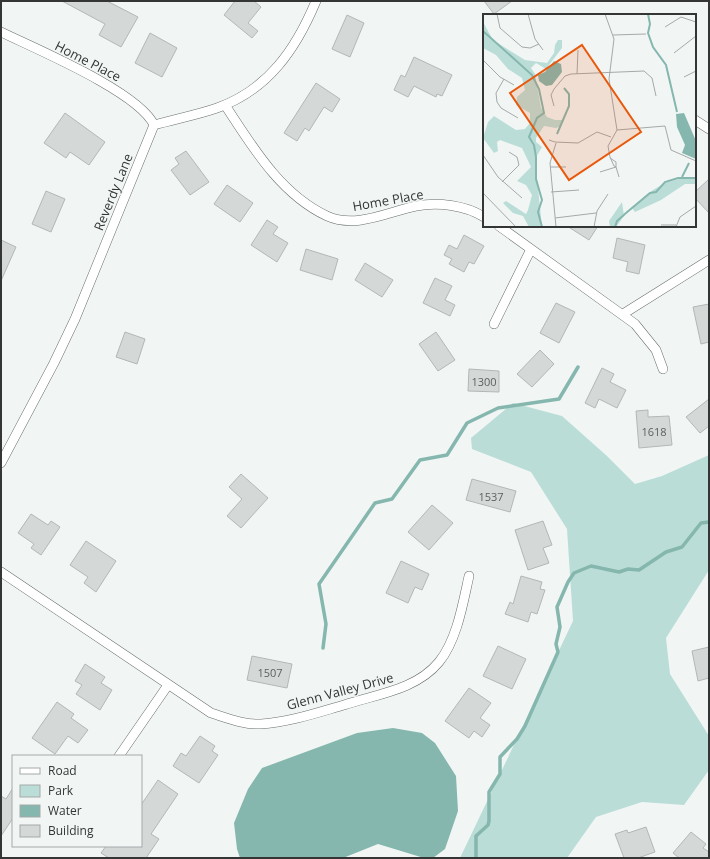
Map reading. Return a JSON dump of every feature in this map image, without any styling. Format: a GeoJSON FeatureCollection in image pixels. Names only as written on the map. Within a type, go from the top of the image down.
{"type":"FeatureCollection","features":[{"type":"Feature","properties":{"kind":"street"},"geometry":{"type":"LineString","coordinates":[[154,125],[225,105],[256,88],[273,74],[289,53],[305,26],[316,1]]}},
{"type":"Feature","properties":{"kind":"street","name":"Home Place"},"geometry":{"type":"LineString","coordinates":[[1,32],[81,71],[128,97],[154,125]]}},
{"type":"Feature","properties":{"kind":"street","name":"Home Place"},"geometry":{"type":"LineString","coordinates":[[225,105],[260,158],[281,181],[300,200],[328,216],[351,220],[368,219],[418,206],[439,205],[454,206],[471,210],[483,216]]}},
{"type":"Feature","properties":{"kind":"street"},"geometry":{"type":"LineString","coordinates":[[696,121],[709,129]]}},
{"type":"Feature","properties":{"kind":"street","name":"Reverdy Lane"},"geometry":{"type":"LineString","coordinates":[[1,463],[54,363],[75,319],[154,125]]}},
{"type":"Feature","properties":{"kind":"street"},"geometry":{"type":"LineString","coordinates":[[500,227],[623,314],[642,332],[656,350],[663,369]]}},
{"type":"Feature","properties":{"kind":"street"},"geometry":{"type":"LineString","coordinates":[[494,324],[531,248]]}},
{"type":"Feature","properties":{"kind":"street"},"geometry":{"type":"LineString","coordinates":[[623,314],[709,260]]}},
{"type":"Feature","properties":{"kind":"street","name":"Glenn Valley Drive"},"geometry":{"type":"LineString","coordinates":[[1,572],[211,713],[237,721],[260,724],[307,717],[398,690],[421,678],[439,662],[449,646],[462,609],[470,576]]}},
{"type":"Feature","properties":{"kind":"street"},"geometry":{"type":"LineString","coordinates":[[120,755],[168,685]]}},
{"type":"Feature","properties":{"kind":"green space"},"geometry":{"type":"Polygon","coordinates":[[[513,403],[562,416],[607,456],[635,484],[662,476],[709,455],[709,570],[666,638],[670,674],[709,736],[709,770],[684,805],[642,802],[596,817],[567,858],[460,858],[573,621],[567,529],[531,472],[472,449],[471,438],[513,403]]]}},
{"type":"Feature","properties":{"kind":"water"},"geometry":{"type":"Polygon","coordinates":[[[393,728],[422,733],[435,743],[456,776],[458,811],[445,849],[433,858],[424,858],[378,844],[343,858],[240,858],[237,849],[234,823],[248,789],[262,768],[357,733],[393,728]]]}},
{"type":"Feature","properties":{"kind":"building"},"geometry":{"type":"Polygon","coordinates":[[[62,1],[107,1],[138,17],[121,47],[99,35],[105,24],[62,1]]]}},
{"type":"Feature","properties":{"kind":"building"},"geometry":{"type":"Polygon","coordinates":[[[235,1],[254,1],[261,7],[248,23],[258,31],[252,38],[224,15],[235,1]]]}},
{"type":"Feature","properties":{"kind":"building"},"geometry":{"type":"Polygon","coordinates":[[[484,1],[512,1],[494,14],[484,1]]]}},
{"type":"Feature","properties":{"kind":"building"},"geometry":{"type":"Polygon","coordinates":[[[347,15],[364,23],[350,57],[332,49],[347,15]]]}},
{"type":"Feature","properties":{"kind":"building"},"geometry":{"type":"Polygon","coordinates":[[[150,33],[177,48],[162,77],[135,63],[150,33]]]}},
{"type":"Feature","properties":{"kind":"building"},"geometry":{"type":"Polygon","coordinates":[[[414,57],[452,75],[442,96],[437,94],[436,97],[414,86],[408,97],[394,90],[401,75],[405,77],[414,57]]]}},
{"type":"Feature","properties":{"kind":"building"},"geometry":{"type":"Polygon","coordinates":[[[316,83],[340,99],[332,112],[324,107],[309,131],[305,128],[297,141],[284,133],[316,83]]]}},
{"type":"Feature","properties":{"kind":"building"},"geometry":{"type":"Polygon","coordinates":[[[65,113],[105,142],[89,165],[70,152],[66,158],[44,143],[65,113]]]}},
{"type":"Feature","properties":{"kind":"building"},"geometry":{"type":"Polygon","coordinates":[[[186,151],[209,182],[190,195],[171,170],[179,164],[175,158],[186,151]]]}},
{"type":"Feature","properties":{"kind":"building"},"geometry":{"type":"Polygon","coordinates":[[[709,179],[709,213],[696,199],[696,191],[709,179]]]}},
{"type":"Feature","properties":{"kind":"building"},"geometry":{"type":"Polygon","coordinates":[[[227,185],[253,203],[240,222],[214,204],[227,185]]]}},
{"type":"Feature","properties":{"kind":"building"},"geometry":{"type":"Polygon","coordinates":[[[46,191],[65,199],[51,232],[32,224],[46,191]]]}},
{"type":"Feature","properties":{"kind":"building"},"geometry":{"type":"Polygon","coordinates":[[[267,220],[278,227],[273,234],[288,243],[277,262],[251,245],[267,220]]]}},
{"type":"Feature","properties":{"kind":"building"},"geometry":{"type":"Polygon","coordinates":[[[569,227],[597,227],[589,240],[569,227]]]}},
{"type":"Feature","properties":{"kind":"building"},"geometry":{"type":"Polygon","coordinates":[[[464,235],[484,246],[474,264],[469,262],[464,272],[449,264],[452,259],[444,255],[449,245],[457,249],[464,235]]]}},
{"type":"Feature","properties":{"kind":"building"},"geometry":{"type":"Polygon","coordinates":[[[617,238],[645,245],[639,274],[626,271],[628,262],[613,258],[617,238]]]}},
{"type":"Feature","properties":{"kind":"building"},"geometry":{"type":"Polygon","coordinates":[[[1,240],[16,247],[1,281],[1,240]]]}},
{"type":"Feature","properties":{"kind":"building"},"geometry":{"type":"Polygon","coordinates":[[[306,249],[338,259],[332,280],[300,270],[306,249]]]}},
{"type":"Feature","properties":{"kind":"building"},"geometry":{"type":"Polygon","coordinates":[[[365,263],[393,280],[382,297],[355,280],[365,263]]]}},
{"type":"Feature","properties":{"kind":"building"},"geometry":{"type":"Polygon","coordinates":[[[435,278],[452,286],[445,300],[455,305],[450,316],[423,303],[435,278]]]}},
{"type":"Feature","properties":{"kind":"building"},"geometry":{"type":"Polygon","coordinates":[[[556,303],[575,312],[559,343],[540,333],[556,303]]]}},
{"type":"Feature","properties":{"kind":"building"},"geometry":{"type":"Polygon","coordinates":[[[709,304],[709,342],[701,344],[693,307],[709,304]]]}},
{"type":"Feature","properties":{"kind":"building"},"geometry":{"type":"Polygon","coordinates":[[[125,332],[145,339],[137,364],[116,357],[125,332]]]}},
{"type":"Feature","properties":{"kind":"building"},"geometry":{"type":"Polygon","coordinates":[[[436,332],[455,360],[438,371],[419,344],[436,332]]]}},
{"type":"Feature","properties":{"kind":"building"},"geometry":{"type":"Polygon","coordinates":[[[540,350],[554,364],[532,387],[517,374],[540,350]]]}},
{"type":"Feature","properties":{"kind":"building"},"geometry":{"type":"Polygon","coordinates":[[[602,368],[614,374],[610,382],[626,390],[617,408],[599,399],[595,408],[585,403],[602,368]]]}},
{"type":"Feature","properties":{"kind":"building"},"geometry":{"type":"Polygon","coordinates":[[[469,369],[499,371],[499,392],[468,391],[469,369]]]}},
{"type":"Feature","properties":{"kind":"building"},"geometry":{"type":"Polygon","coordinates":[[[709,399],[709,426],[700,433],[686,417],[709,399]]]}},
{"type":"Feature","properties":{"kind":"building"},"geometry":{"type":"Polygon","coordinates":[[[648,410],[648,417],[669,416],[672,445],[639,448],[636,411],[648,410]]]}},
{"type":"Feature","properties":{"kind":"building"},"geometry":{"type":"Polygon","coordinates":[[[241,474],[268,498],[241,528],[227,516],[242,499],[229,487],[241,474]]]}},
{"type":"Feature","properties":{"kind":"building"},"geometry":{"type":"Polygon","coordinates":[[[472,479],[516,491],[510,512],[466,500],[472,479]]]}},
{"type":"Feature","properties":{"kind":"building"},"geometry":{"type":"Polygon","coordinates":[[[432,505],[453,523],[429,550],[408,532],[432,505]]]}},
{"type":"Feature","properties":{"kind":"building"},"geometry":{"type":"Polygon","coordinates":[[[31,514],[48,525],[51,521],[60,527],[41,555],[31,548],[34,544],[18,533],[31,514]]]}},
{"type":"Feature","properties":{"kind":"building"},"geometry":{"type":"Polygon","coordinates":[[[543,521],[552,545],[543,548],[549,563],[528,570],[515,530],[543,521]]]}},
{"type":"Feature","properties":{"kind":"building"},"geometry":{"type":"Polygon","coordinates":[[[86,541],[116,561],[96,592],[84,583],[88,577],[70,565],[86,541]]]}},
{"type":"Feature","properties":{"kind":"building"},"geometry":{"type":"Polygon","coordinates":[[[401,561],[429,574],[422,590],[415,587],[408,603],[386,593],[401,561]]]}},
{"type":"Feature","properties":{"kind":"building"},"geometry":{"type":"Polygon","coordinates":[[[521,576],[542,582],[540,589],[545,590],[537,614],[531,612],[528,622],[505,614],[510,602],[513,604],[521,576]]]}},
{"type":"Feature","properties":{"kind":"building"},"geometry":{"type":"Polygon","coordinates":[[[498,646],[526,659],[512,689],[483,676],[498,646]]]}},
{"type":"Feature","properties":{"kind":"building"},"geometry":{"type":"Polygon","coordinates":[[[709,647],[709,678],[698,681],[692,651],[709,647]]]}},
{"type":"Feature","properties":{"kind":"building"},"geometry":{"type":"Polygon","coordinates":[[[252,656],[292,664],[287,688],[247,680],[252,656]]]}},
{"type":"Feature","properties":{"kind":"building"},"geometry":{"type":"Polygon","coordinates":[[[85,664],[105,677],[101,683],[112,690],[100,710],[76,694],[82,685],[75,681],[85,664]]]}},
{"type":"Feature","properties":{"kind":"building"},"geometry":{"type":"Polygon","coordinates":[[[469,688],[491,703],[480,718],[490,725],[482,737],[474,731],[469,738],[445,721],[469,688]]]}},
{"type":"Feature","properties":{"kind":"building"},"geometry":{"type":"Polygon","coordinates":[[[57,702],[74,714],[71,718],[88,730],[78,743],[68,736],[55,754],[32,738],[57,702]]]}},
{"type":"Feature","properties":{"kind":"building"},"geometry":{"type":"Polygon","coordinates":[[[200,736],[215,746],[212,751],[218,755],[199,783],[173,766],[181,753],[186,756],[200,736]]]}},
{"type":"Feature","properties":{"kind":"building"},"geometry":{"type":"Polygon","coordinates":[[[158,780],[178,794],[151,834],[159,839],[146,858],[109,858],[101,853],[105,847],[142,847],[142,804],[158,780]]]}},
{"type":"Feature","properties":{"kind":"building"},"geometry":{"type":"Polygon","coordinates":[[[12,790],[12,820],[1,836],[1,796],[6,799],[12,790]]]}},
{"type":"Feature","properties":{"kind":"building"},"geometry":{"type":"Polygon","coordinates":[[[646,827],[655,852],[638,858],[624,858],[615,834],[627,830],[628,833],[646,827]]]}},
{"type":"Feature","properties":{"kind":"building"},"geometry":{"type":"Polygon","coordinates":[[[691,832],[706,844],[703,848],[709,852],[709,858],[679,858],[673,853],[691,832]]]}},
{"type":"Feature","properties":{"kind":"waterway"},"geometry":{"type":"LineString","coordinates":[[323,648],[326,624],[319,584],[375,503],[392,499],[420,460],[447,455],[467,423],[498,408],[559,399],[578,367]]}},
{"type":"Feature","properties":{"kind":"waterway"},"geometry":{"type":"LineString","coordinates":[[476,858],[476,836],[488,825],[489,792],[500,774],[500,757],[517,739],[525,726],[558,652],[556,644],[560,627],[557,607],[568,582],[574,573],[591,566],[619,572],[628,569],[639,570],[666,552],[682,547],[701,523],[709,522]]}}]}
